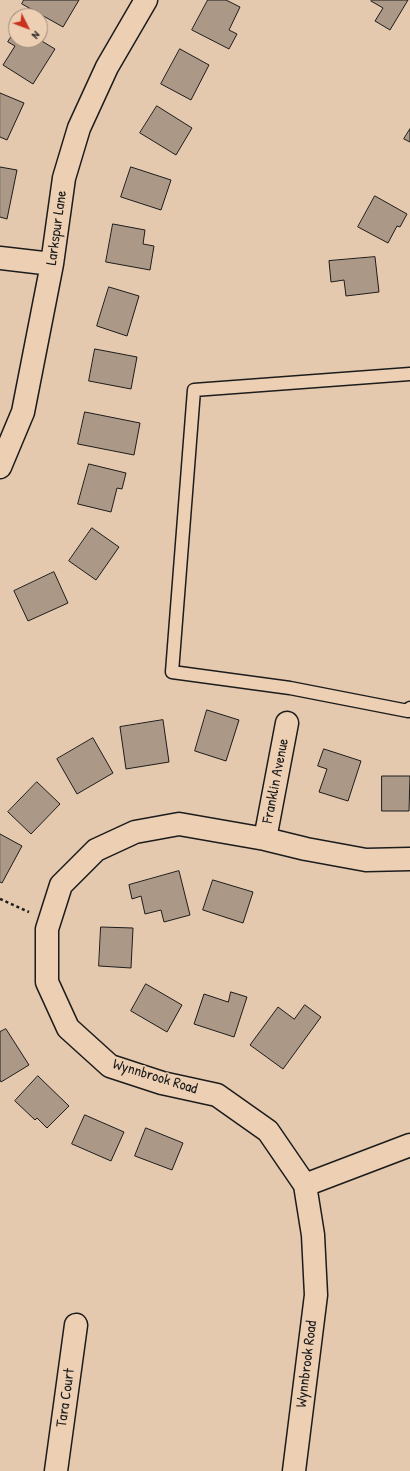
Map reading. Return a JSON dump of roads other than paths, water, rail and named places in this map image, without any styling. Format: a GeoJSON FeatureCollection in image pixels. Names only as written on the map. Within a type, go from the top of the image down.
{"type":"FeatureCollection","features":[{"type":"Feature","properties":{"kind":"street","name":"Larkspur Lane"},"geometry":{"type":"LineString","coordinates":[[0,467],[23,412],[52,264],[64,178],[79,128],[107,67],[146,0]]}},
{"type":"Feature","properties":{"kind":"street"},"geometry":{"type":"LineString","coordinates":[[0,258],[52,264]]}},
{"type":"Feature","properties":{"kind":"street","name":"Franklin Avenue"},"geometry":{"type":"LineString","coordinates":[[265,839],[287,723]]}},
{"type":"Feature","properties":{"kind":"street","name":"Wynnbrook Road"},"geometry":{"type":"LineString","coordinates":[[294,1471],[316,1295],[313,1236],[305,1185],[268,1131],[217,1095],[162,1083],[110,1066],[68,1028],[47,982],[47,929],[61,885],[96,850],[135,832],[179,824],[265,839],[306,849],[366,860],[410,859]]}},
{"type":"Feature","properties":{"kind":"street"},"geometry":{"type":"LineString","coordinates":[[305,1185],[410,1145]]}},
{"type":"Feature","properties":{"kind":"street","name":"Tara Court"},"geometry":{"type":"LineString","coordinates":[[56,1471],[76,1325]]}},
{"type":"Feature","properties":{"kind":"lane"},"geometry":{"type":"LineString","coordinates":[[410,374],[194,390],[172,672],[290,688],[408,711],[410,708]]}}]}
